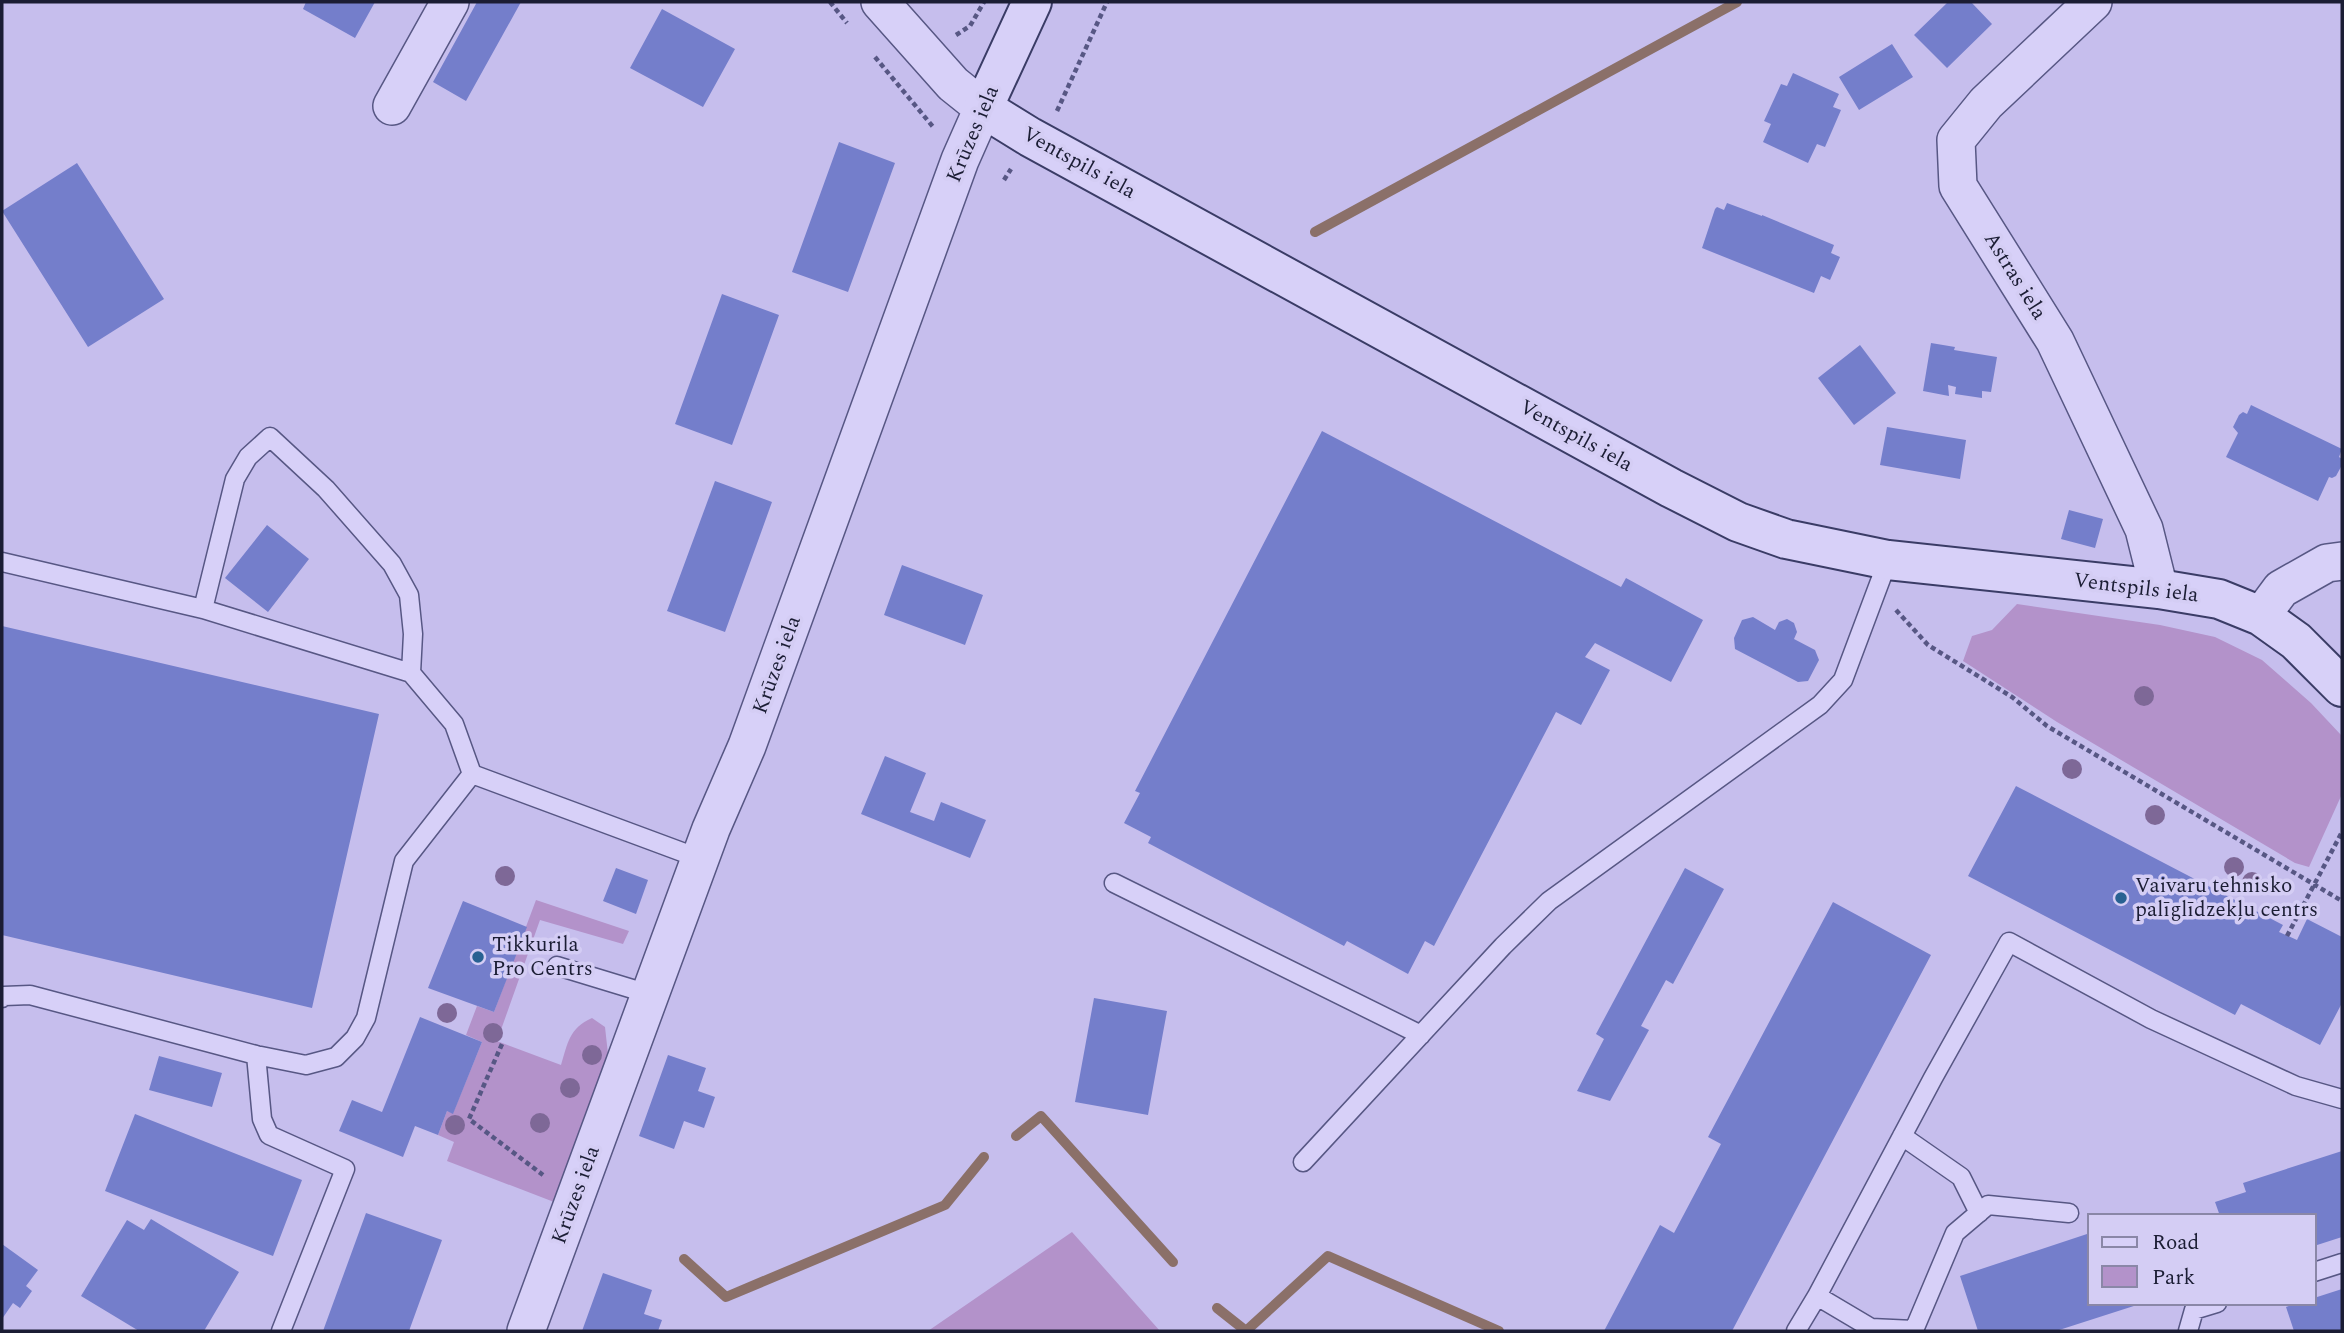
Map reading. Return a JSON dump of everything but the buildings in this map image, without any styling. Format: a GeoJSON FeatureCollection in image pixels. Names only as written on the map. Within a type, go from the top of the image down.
{"type":"FeatureCollection","features":[{"type":"Feature","properties":{"kind":"street"},"geometry":{"type":"LineString","coordinates":[[392,106],[450,2]]}},
{"type":"Feature","properties":{"kind":"street","name":"Ventspils iela"},"geometry":{"type":"LineString","coordinates":[[880,2],[953,84],[983,108],[1030,137],[1671,488],[1738,522],[1786,539],[1888,560],[2159,589],[2219,599],[2261,616],[2296,641],[2342,687]]}},
{"type":"Feature","properties":{"kind":"street","name":"Krūzes iela"},"geometry":{"type":"LineString","coordinates":[[526,1331],[711,829],[747,746],[960,160],[1032,2]]}},
{"type":"Feature","properties":{"kind":"street","name":"Astras iela"},"geometry":{"type":"LineString","coordinates":[[2093,2],[1986,103],[1956,140],[1958,186],[2056,341],[2144,528],[2159,589]]}},
{"type":"Feature","properties":{"kind":"street"},"geometry":{"type":"LineString","coordinates":[[2261,616],[2281,589],[2327,563],[2342,561]]}},
{"type":"Feature","properties":{"kind":"lane"},"geometry":{"type":"LineString","coordinates":[[203,609],[235,479],[248,457],[270,437],[326,489],[392,564],[409,595],[413,634],[411,673]]}},
{"type":"Feature","properties":{"kind":"lane"},"geometry":{"type":"LineString","coordinates":[[1303,1162],[1503,946],[1549,901],[1820,705],[1835,691],[1843,680],[1888,560]]}},
{"type":"Feature","properties":{"kind":"lane"},"geometry":{"type":"LineString","coordinates":[[2,562],[203,609],[411,673],[454,724],[472,774],[701,859]]}},
{"type":"Feature","properties":{"kind":"lane"},"geometry":{"type":"LineString","coordinates":[[2,998],[30,995],[256,1055],[306,1065],[336,1057],[355,1038],[366,1018],[404,861],[472,774]]}},
{"type":"Feature","properties":{"kind":"lane"},"geometry":{"type":"LineString","coordinates":[[1114,883],[1420,1035]]}},
{"type":"Feature","properties":{"kind":"lane"},"geometry":{"type":"LineString","coordinates":[[1796,1331],[2009,942],[2163,1024],[2296,1087],[2342,1099]]}},
{"type":"Feature","properties":{"kind":"lane"},"geometry":{"type":"LineString","coordinates":[[557,966],[649,994]]}},
{"type":"Feature","properties":{"kind":"lane"},"geometry":{"type":"LineString","coordinates":[[256,1055],[262,1119],[269,1135],[345,1169],[281,1331]]}},
{"type":"Feature","properties":{"kind":"lane"},"geometry":{"type":"LineString","coordinates":[[1902,1136],[1961,1177],[1979,1213]]}},
{"type":"Feature","properties":{"kind":"lane"},"geometry":{"type":"LineString","coordinates":[[1817,1296],[1871,1328],[1914,1331],[1955,1233],[1988,1205],[2069,1213]]}},
{"type":"Feature","properties":{"kind":"lane"},"geometry":{"type":"LineString","coordinates":[[2316,1271],[2342,1263]]}},
{"type":"Feature","properties":{"kind":"lane"},"geometry":{"type":"LineString","coordinates":[[2188,1331],[2194,1310],[2210,1305]]}},
{"type":"Feature","properties":{"kind":"path"},"geometry":{"type":"LineString","coordinates":[[830,2],[849,25]]}},
{"type":"Feature","properties":{"kind":"path"},"geometry":{"type":"LineString","coordinates":[[955,35],[970,26],[984,2]]}},
{"type":"Feature","properties":{"kind":"path"},"geometry":{"type":"LineString","coordinates":[[1004,180],[1030,137],[1051,122],[1108,2]]}},
{"type":"Feature","properties":{"kind":"path"},"geometry":{"type":"LineString","coordinates":[[872,54],[960,160]]}},
{"type":"Feature","properties":{"kind":"path"},"geometry":{"type":"LineString","coordinates":[[1894,609],[1928,645],[2012,697],[2047,726],[2342,901]]}},
{"type":"Feature","properties":{"kind":"path"},"geometry":{"type":"LineString","coordinates":[[2287,936],[2342,832]]}},
{"type":"Feature","properties":{"kind":"path"},"geometry":{"type":"LineString","coordinates":[[502,1044],[469,1119],[550,1181]]}},
{"type":"Feature","properties":{"kind":"green space"},"geometry":{"type":"Polygon","coordinates":[[[2017,604],[2160,625],[2215,637],[2262,660],[2311,703],[2342,736],[2342,794],[2309,867],[2295,863],[2057,722],[1963,661],[1972,636],[1992,630],[2017,604]]]}},
{"type":"Feature","properties":{"kind":"green space"},"geometry":{"type":"Polygon","coordinates":[[[536,900],[629,931],[623,944],[540,920],[497,1041],[561,1065],[570,1037],[578,1026],[592,1018],[605,1027],[608,1054],[554,1202],[447,1161],[454,1142],[438,1135],[447,1111],[453,1113],[482,1042],[466,1035],[477,1006],[494,1012],[536,900]]]}},
{"type":"Feature","properties":{"kind":"green space"},"geometry":{"type":"Polygon","coordinates":[[[1072,1232],[1160,1331],[928,1331],[1072,1232]]]}},
{"type":"Feature","properties":{"kind":"waterway"},"geometry":{"type":"LineString","coordinates":[[1315,232],[1737,2]]}},
{"type":"Feature","properties":{"kind":"waterway"},"geometry":{"type":"LineString","coordinates":[[1016,1136],[1041,1116],[1173,1262]]}},
{"type":"Feature","properties":{"kind":"waterway"},"geometry":{"type":"LineString","coordinates":[[684,1259],[726,1297],[945,1205],[984,1157]]}},
{"type":"Feature","properties":{"kind":"waterway"},"geometry":{"type":"LineString","coordinates":[[1217,1308],[1246,1331],[1328,1256],[1499,1331]]}},
{"type":"Feature","properties":{"kind":"place","name":"Vaivaru tehnisko palīglīdzekļu centrs"},"geometry":{"type":"Point","coordinates":[2121,898]}},
{"type":"Feature","properties":{"kind":"place","name":"Tikkurila Pro Centrs"},"geometry":{"type":"Point","coordinates":[478,957]}}]}
